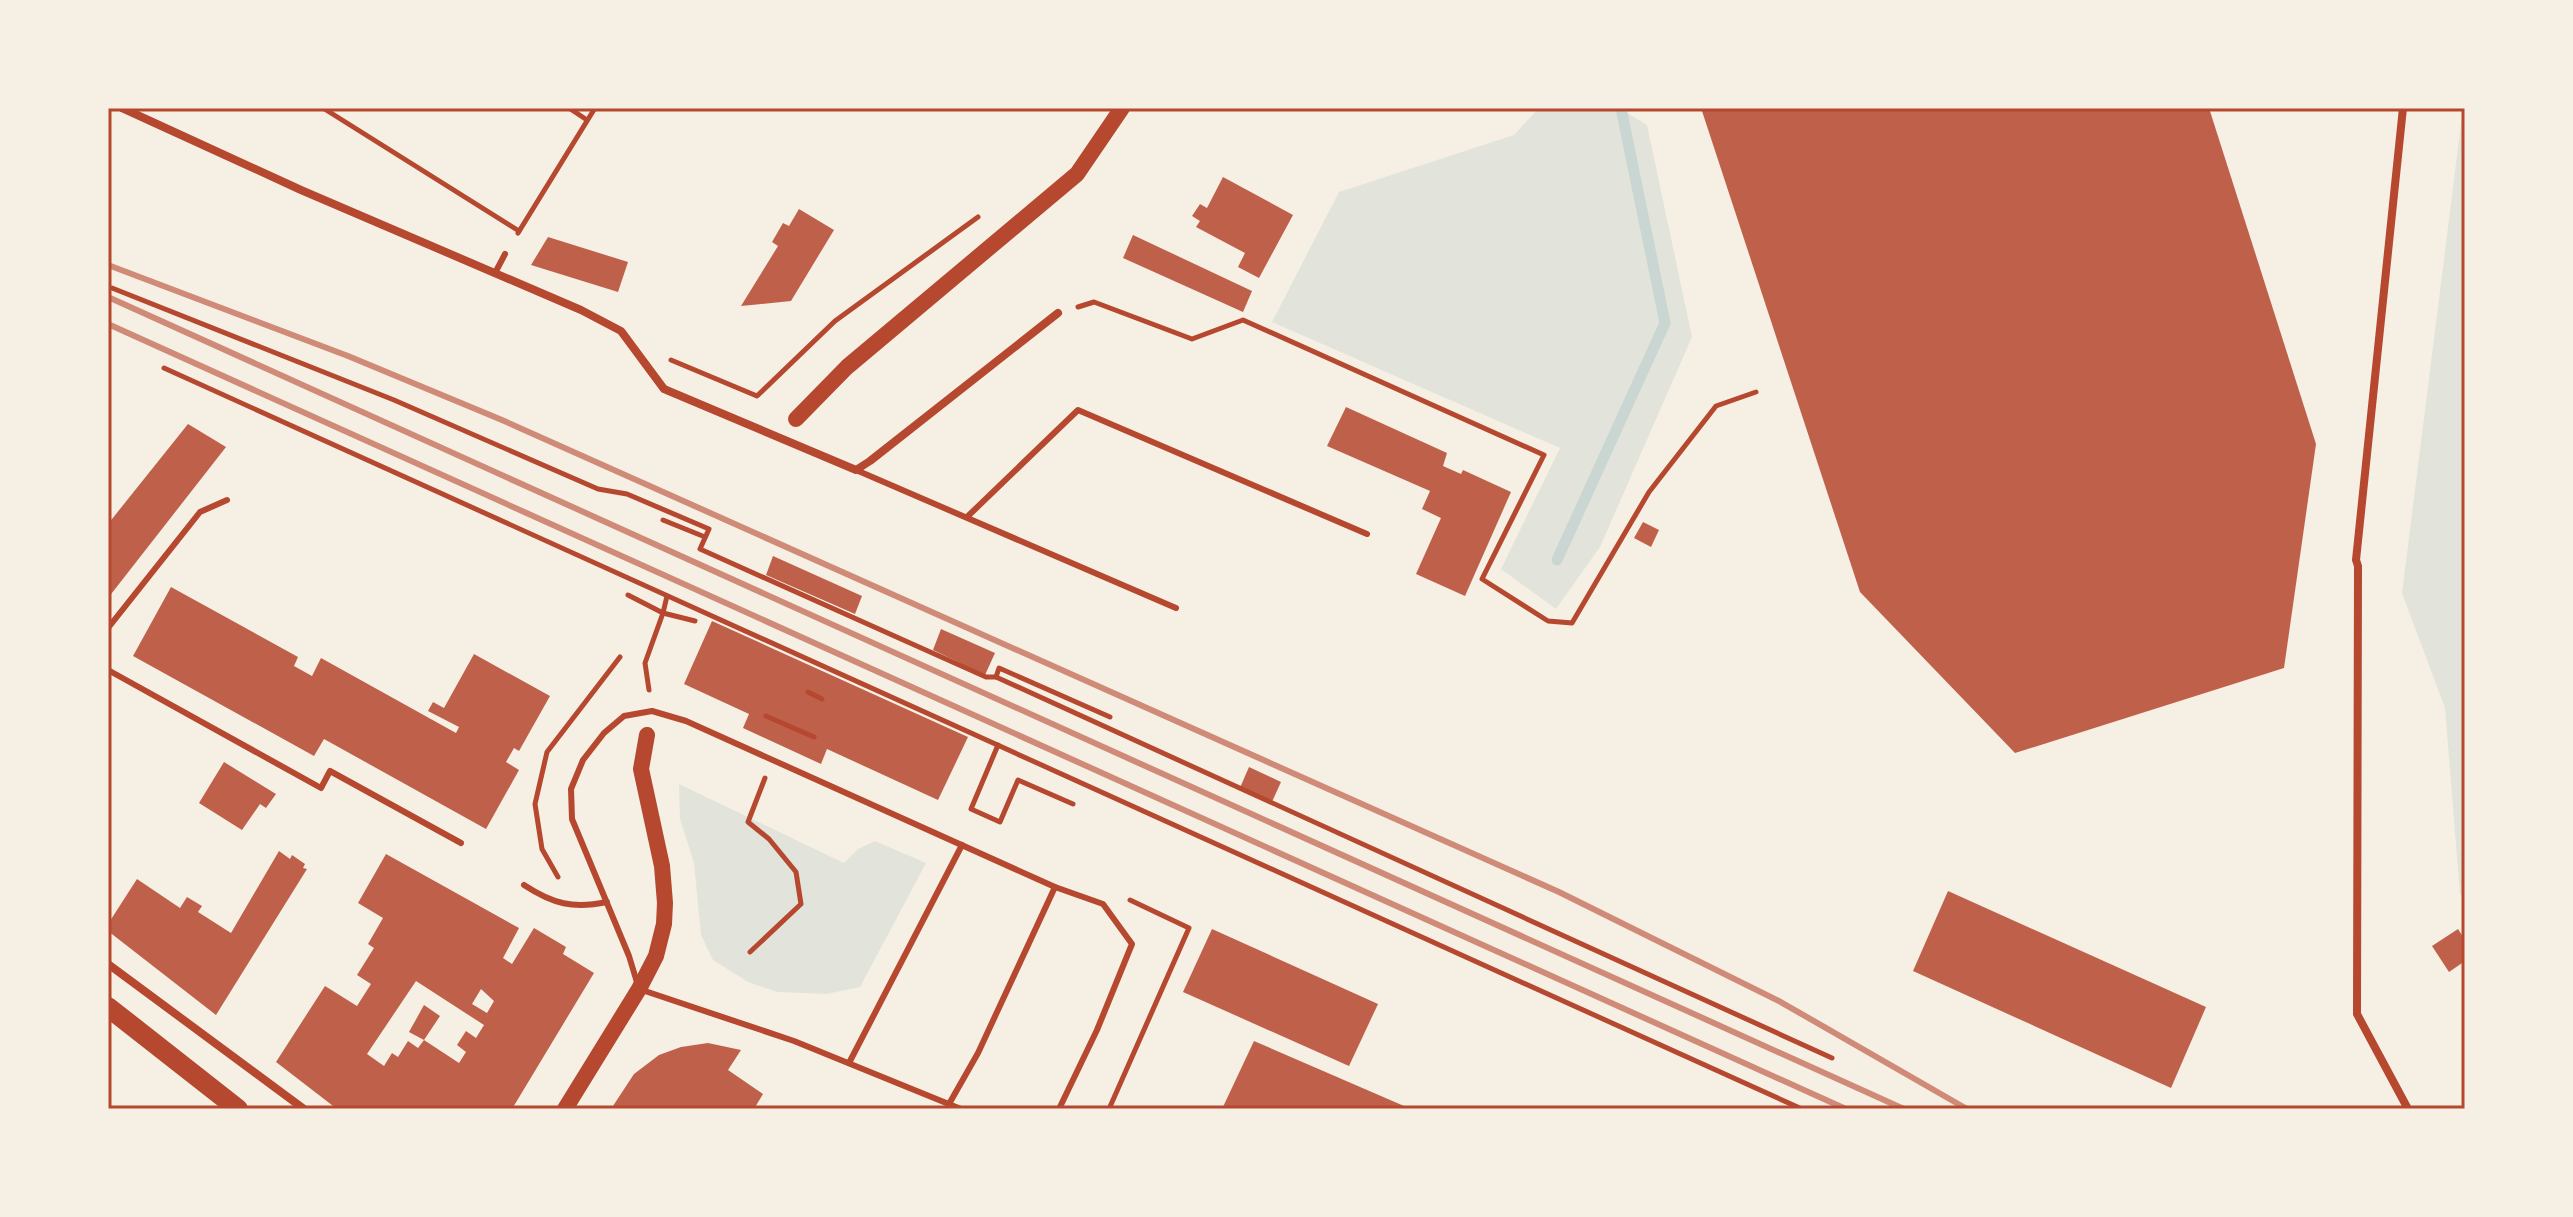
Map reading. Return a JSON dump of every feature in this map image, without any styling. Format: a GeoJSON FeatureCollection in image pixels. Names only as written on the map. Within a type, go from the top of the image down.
{"type":"FeatureCollection","features":[{"type":"Feature","properties":{"kind":"main road"},"geometry":{"type":"LineString","coordinates":[[796,419],[847,367],[1077,174],[1122,108]]}},
{"type":"Feature","properties":{"kind":"main road"},"geometry":{"type":"LineString","coordinates":[[565,1109],[639,989],[656,956],[664,924],[662,866],[641,769],[647,735]]}},
{"type":"Feature","properties":{"kind":"main road"},"geometry":{"type":"LineString","coordinates":[[108,1007],[238,1109]]}},
{"type":"Feature","properties":{"kind":"street"},"geometry":{"type":"LineString","coordinates":[[122,108],[301,190],[581,310],[621,331],[664,389],[856,470],[1058,313]]}},
{"type":"Feature","properties":{"kind":"street"},"geometry":{"type":"LineString","coordinates":[[2403,108],[2356,560],[2357,1014],[2408,1109]]}},
{"type":"Feature","properties":{"kind":"street"},"geometry":{"type":"LineString","coordinates":[[108,964],[304,1109]]}},
{"type":"Feature","properties":{"kind":"lane"},"geometry":{"type":"LineString","coordinates":[[495,273],[505,254]]}},
{"type":"Feature","properties":{"kind":"lane"},"geometry":{"type":"LineString","coordinates":[[967,517],[1078,410],[1367,534]]}},
{"type":"Feature","properties":{"kind":"lane"},"geometry":{"type":"LineString","coordinates":[[856,470],[1176,608]]}},
{"type":"Feature","properties":{"kind":"lane"},"geometry":{"type":"LineString","coordinates":[[108,628],[200,512],[227,500]]}},
{"type":"Feature","properties":{"kind":"lane"},"geometry":{"type":"LineString","coordinates":[[108,670],[321,788],[330,771],[461,843]]}},
{"type":"Feature","properties":{"kind":"lane"},"geometry":{"type":"LineString","coordinates":[[961,1109],[742,1023],[639,989],[629,956],[572,819],[571,789],[583,760],[604,733],[624,716],[652,711],[686,721],[1055,887],[1103,904],[1132,944],[1097,1030],[1059,1109]]}},
{"type":"Feature","properties":{"kind":"lane"},"geometry":{"type":"LineString","coordinates":[[849,1063],[962,845]]}},
{"type":"Feature","properties":{"kind":"lane"},"geometry":{"type":"LineString","coordinates":[[524,885],[543,898],[576,907],[607,902]]}},
{"type":"Feature","properties":{"kind":"lane"},"geometry":{"type":"LineString","coordinates":[[949,1104],[978,1053],[1055,887]]}},
{"type":"Feature","properties":{"kind":"path"},"geometry":{"type":"LineString","coordinates":[[323,108],[519,231],[595,108]]}},
{"type":"Feature","properties":{"kind":"path"},"geometry":{"type":"LineString","coordinates":[[569,108],[587,120]]}},
{"type":"Feature","properties":{"kind":"path"},"geometry":{"type":"LineString","coordinates":[[641,358],[670,359],[757,396],[835,321],[990,209]]}},
{"type":"Feature","properties":{"kind":"path"},"geometry":{"type":"LineString","coordinates":[[112,288],[394,400],[598,489],[627,494],[709,529],[700,549]]}},
{"type":"Feature","properties":{"kind":"path"},"geometry":{"type":"LineString","coordinates":[[1058,313],[1094,302],[1192,339],[1243,320],[1544,455],[1482,579],[1548,621],[1572,623],[1649,492],[1716,406],[1756,392]]}},
{"type":"Feature","properties":{"kind":"path"},"geometry":{"type":"LineString","coordinates":[[164,368],[1802,1109]]}},
{"type":"Feature","properties":{"kind":"path"},"geometry":{"type":"LineString","coordinates":[[663,520],[705,537],[700,549]]}},
{"type":"Feature","properties":{"kind":"path"},"geometry":{"type":"LineString","coordinates":[[700,549],[986,677],[996,677],[1832,1058]]}},
{"type":"Feature","properties":{"kind":"path"},"geometry":{"type":"LineString","coordinates":[[628,595],[663,613],[695,621]]}},
{"type":"Feature","properties":{"kind":"path"},"geometry":{"type":"LineString","coordinates":[[652,711],[645,663],[667,596]]}},
{"type":"Feature","properties":{"kind":"path"},"geometry":{"type":"LineString","coordinates":[[996,677],[999,668],[1108,716]]}},
{"type":"Feature","properties":{"kind":"path"},"geometry":{"type":"LineString","coordinates":[[808,692],[822,699]]}},
{"type":"Feature","properties":{"kind":"path"},"geometry":{"type":"LineString","coordinates":[[766,716],[814,737]]}},
{"type":"Feature","properties":{"kind":"path"},"geometry":{"type":"LineString","coordinates":[[998,745],[971,809],[1000,822],[1018,780],[1070,803]]}},
{"type":"Feature","properties":{"kind":"path"},"geometry":{"type":"LineString","coordinates":[[750,952],[801,904],[796,872],[769,839],[748,822],[772,760]]}},
{"type":"Feature","properties":{"kind":"shaded area"},"geometry":{"type":"Polygon","coordinates":[[[1539,108],[1619,108],[1647,125],[1692,337],[1600,547],[1556,609],[1501,569],[1560,448],[1272,322],[1339,192],[1514,135],[1539,108]]]}},
{"type":"Feature","properties":{"kind":"shaded area"},"geometry":{"type":"Polygon","coordinates":[[[2463,108],[2465,896],[2460,894],[2445,708],[2402,593],[2463,108]]]}},
{"type":"Feature","properties":{"kind":"shaded area"},"geometry":{"type":"Polygon","coordinates":[[[679,784],[844,863],[858,849],[875,841],[926,863],[860,987],[826,994],[777,992],[748,982],[713,960],[701,935],[694,863],[680,819],[679,784]]]}},
{"type":"Feature","properties":{"kind":"building"},"geometry":{"type":"Polygon","coordinates":[[[1701,108],[2209,108],[2316,444],[2284,668],[2015,753],[1860,592],[1701,108]]]}},
{"type":"Feature","properties":{"kind":"building"},"geometry":{"type":"Polygon","coordinates":[[[1223,177],[1293,215],[1259,278],[1238,267],[1245,253],[1196,227],[1200,221],[1192,216],[1200,204],[1207,208],[1223,177]]]}},
{"type":"Feature","properties":{"kind":"building"},"geometry":{"type":"Polygon","coordinates":[[[799,209],[834,230],[791,301],[741,306],[778,246],[772,242],[783,223],[789,226],[799,209]]]}},
{"type":"Feature","properties":{"kind":"building"},"geometry":{"type":"Polygon","coordinates":[[[1133,235],[1252,291],[1243,312],[1123,258],[1133,235]]]}},
{"type":"Feature","properties":{"kind":"building"},"geometry":{"type":"Polygon","coordinates":[[[548,237],[628,262],[618,292],[531,265],[548,237]]]}},
{"type":"Feature","properties":{"kind":"building"},"geometry":{"type":"Polygon","coordinates":[[[1346,407],[1447,453],[1443,466],[1461,474],[1463,470],[1511,492],[1465,596],[1416,574],[1441,518],[1422,509],[1430,491],[1327,446],[1346,407]]]}},
{"type":"Feature","properties":{"kind":"building"},"geometry":{"type":"Polygon","coordinates":[[[188,424],[226,447],[108,598],[108,524],[188,424]]]}},
{"type":"Feature","properties":{"kind":"building"},"geometry":{"type":"Polygon","coordinates":[[[1643,522],[1659,530],[1651,547],[1634,538],[1643,522]]]}},
{"type":"Feature","properties":{"kind":"building"},"geometry":{"type":"Polygon","coordinates":[[[773,556],[862,596],[855,614],[766,575],[773,556]]]}},
{"type":"Feature","properties":{"kind":"building"},"geometry":{"type":"Polygon","coordinates":[[[171,587],[298,657],[294,666],[312,676],[321,658],[456,733],[459,727],[428,711],[433,702],[444,708],[474,654],[550,696],[519,751],[514,748],[506,762],[519,770],[486,829],[324,739],[314,756],[133,656],[171,587]]]}},
{"type":"Feature","properties":{"kind":"building"},"geometry":{"type":"Polygon","coordinates":[[[712,621],[968,737],[938,800],[827,749],[821,764],[743,728],[749,714],[684,684],[712,621]]]}},
{"type":"Feature","properties":{"kind":"building"},"geometry":{"type":"Polygon","coordinates":[[[941,629],[995,653],[985,675],[933,650],[941,629]]]}},
{"type":"Feature","properties":{"kind":"building"},"geometry":{"type":"Polygon","coordinates":[[[224,762],[276,794],[266,808],[260,804],[242,830],[199,803],[224,762]]]}},
{"type":"Feature","properties":{"kind":"building"},"geometry":{"type":"Polygon","coordinates":[[[1249,767],[1281,782],[1271,804],[1239,790],[1249,767]]]}},
{"type":"Feature","properties":{"kind":"building"},"geometry":{"type":"Polygon","coordinates":[[[279,851],[290,859],[292,855],[307,869],[216,1015],[108,931],[108,924],[137,879],[180,908],[187,897],[202,906],[198,912],[231,933],[279,851]]]}},
{"type":"Feature","properties":{"kind":"building"},"geometry":{"type":"Polygon","coordinates":[[[386,854],[519,928],[503,958],[512,964],[534,928],[566,947],[563,954],[594,973],[512,1109],[337,1109],[276,1062],[325,986],[357,1006],[371,984],[357,975],[374,948],[368,944],[383,918],[358,903],[386,854]],[[416,981],[367,1054],[384,1066],[392,1053],[398,1057],[408,1041],[418,1048],[424,1040],[459,1063],[466,1052],[457,1045],[466,1031],[476,1038],[484,1025],[416,981]],[[481,989],[472,1004],[487,1013],[494,1001],[481,989]]]}},
{"type":"Feature","properties":{"kind":"building"},"geometry":{"type":"Polygon","coordinates":[[[1948,891],[2206,1007],[2171,1088],[1913,971],[1948,891]]]}},
{"type":"Feature","properties":{"kind":"building"},"geometry":{"type":"Polygon","coordinates":[[[1212,929],[1378,1004],[1349,1066],[1183,992],[1212,929]]]}},
{"type":"Feature","properties":{"kind":"building"},"geometry":{"type":"Polygon","coordinates":[[[2458,929],[2465,940],[2465,961],[2449,972],[2432,946],[2458,929]]]}},
{"type":"Feature","properties":{"kind":"building"},"geometry":{"type":"Polygon","coordinates":[[[424,1005],[440,1016],[424,1040],[409,1032],[424,1005]]]}},
{"type":"Feature","properties":{"kind":"building"},"geometry":{"type":"Polygon","coordinates":[[[1254,1041],[1411,1109],[1222,1109],[1254,1041]]]}},
{"type":"Feature","properties":{"kind":"building"},"geometry":{"type":"Polygon","coordinates":[[[708,1043],[741,1050],[728,1070],[763,1094],[754,1109],[611,1109],[634,1074],[659,1055],[681,1047],[708,1043]]]}},
{"type":"Feature","properties":{"kind":"waterway"},"geometry":{"type":"LineString","coordinates":[[1557,560],[1665,323],[1621,108]]}},
{"type":"Feature","properties":{"kind":"railway"},"geometry":{"type":"LineString","coordinates":[[108,265],[348,356],[502,420],[1559,892],[1779,1001],[1967,1109]]}},
{"type":"Feature","properties":{"kind":"railway"},"geometry":{"type":"LineString","coordinates":[[108,297],[1904,1109]]}},
{"type":"Feature","properties":{"kind":"railway"},"geometry":{"type":"LineString","coordinates":[[108,324],[1846,1109]]}}]}
